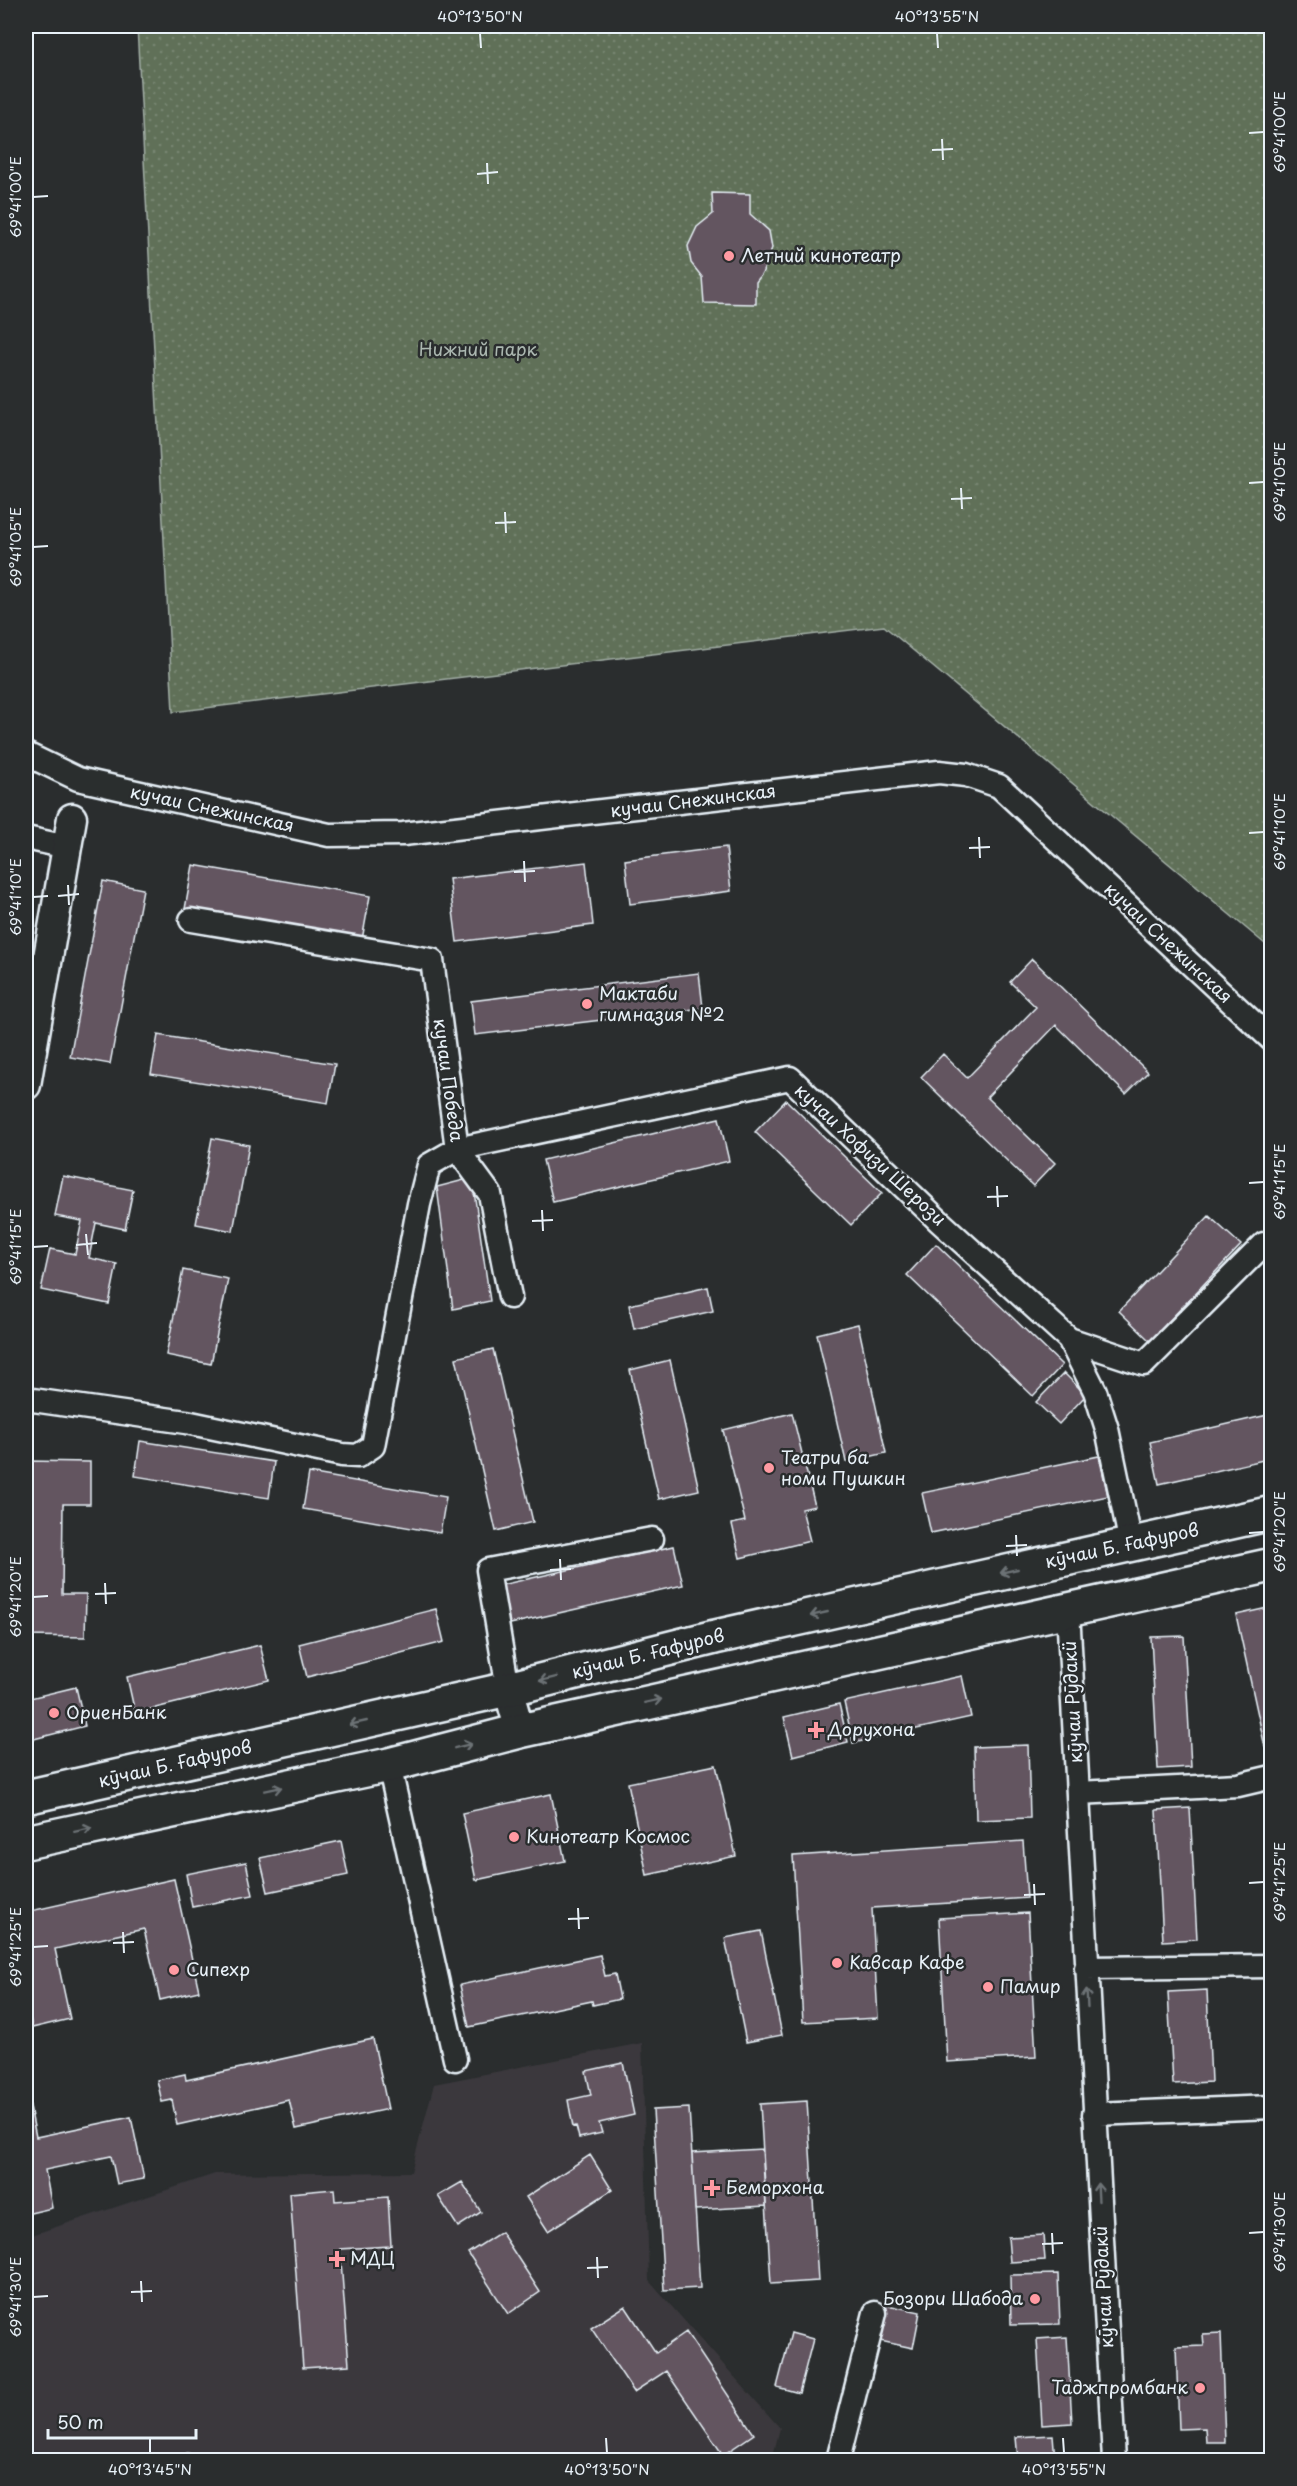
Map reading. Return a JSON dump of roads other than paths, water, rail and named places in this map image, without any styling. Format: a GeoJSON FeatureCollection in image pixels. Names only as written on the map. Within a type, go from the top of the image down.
{"type":"FeatureCollection","features":[{"type":"Feature","properties":{"kind":"main road","name":"кӯчаи Б. Ғафуров"},"geometry":{"type":"LineString","coordinates":[[26,1797],[508,1689],[715,1637],[1272,1513]]}},
{"type":"Feature","properties":{"kind":"main road"},"geometry":{"type":"LineString","coordinates":[[26,1842],[389,1765],[520,1731],[1272,1565]]}},
{"type":"Feature","properties":{"kind":"street","name":"кучаи Снежинская"},"geometry":{"type":"LineString","coordinates":[[26,754],[78,779],[329,835],[403,834],[939,772],[966,775],[999,786],[1272,1040]]}},
{"type":"Feature","properties":{"kind":"street"},"geometry":{"type":"LineString","coordinates":[[26,1085],[72,818]]}},
{"type":"Feature","properties":{"kind":"street"},"geometry":{"type":"LineString","coordinates":[[26,838],[67,847]]}},
{"type":"Feature","properties":{"kind":"street","name":"кучаи Победа"},"geometry":{"type":"LineString","coordinates":[[191,920],[432,960],[457,1149],[489,1194],[510,1297]]}},
{"type":"Feature","properties":{"kind":"street","name":"кучаи Хофизи Шерози"},"geometry":{"type":"LineString","coordinates":[[457,1149],[790,1078],[939,1221],[1069,1339]]}},
{"type":"Feature","properties":{"kind":"street"},"geometry":{"type":"LineString","coordinates":[[26,1399],[186,1422],[342,1455],[358,1456],[373,1446],[419,1204],[429,1165],[457,1149]]}},
{"type":"Feature","properties":{"kind":"street"},"geometry":{"type":"LineString","coordinates":[[1069,1339],[1144,1364],[1264,1244]]}},
{"type":"Feature","properties":{"kind":"street"},"geometry":{"type":"LineString","coordinates":[[1069,1339],[1095,1391],[1107,1430],[1131,1544]]}},
{"type":"Feature","properties":{"kind":"street"},"geometry":{"type":"LineString","coordinates":[[520,1731],[508,1689],[488,1570],[652,1539]]}},
{"type":"Feature","properties":{"kind":"street","name":"кӯчаи Рӯдакӣ"},"geometry":{"type":"LineString","coordinates":[[1068,1610],[1114,2460]]}},
{"type":"Feature","properties":{"kind":"street"},"geometry":{"type":"LineString","coordinates":[[389,1765],[455,2059]]}},
{"type":"Feature","properties":{"kind":"street"},"geometry":{"type":"LineString","coordinates":[[1078,1793],[1238,1785],[1272,1777]]}},
{"type":"Feature","properties":{"kind":"street"},"geometry":{"type":"LineString","coordinates":[[1238,1785],[1272,1792]]}},
{"type":"Feature","properties":{"kind":"street"},"geometry":{"type":"LineString","coordinates":[[1086,1968],[1272,1966]]}},
{"type":"Feature","properties":{"kind":"street"},"geometry":{"type":"LineString","coordinates":[[1094,2114],[1272,2107]]}},
{"type":"Feature","properties":{"kind":"street"},"geometry":{"type":"LineString","coordinates":[[838,2460],[875,2313]]}},
{"type":"Feature","properties":{"kind":"place","name":"Летний кинотеатр"},"geometry":{"type":"Point","coordinates":[729,256]}},
{"type":"Feature","properties":{"kind":"place","name":"Мактаби гимназия №2"},"geometry":{"type":"Point","coordinates":[587,1004]}},
{"type":"Feature","properties":{"kind":"place","name":"Театри ба номи Пушкин"},"geometry":{"type":"Point","coordinates":[769,1468]}},
{"type":"Feature","properties":{"kind":"place","name":"ОриенБанк"},"geometry":{"type":"Point","coordinates":[54,1713]}},
{"type":"Feature","properties":{"kind":"place","name":"Дорухона"},"geometry":{"type":"Point","coordinates":[816,1730]}},
{"type":"Feature","properties":{"kind":"place","name":"Кинотеатр Космос"},"geometry":{"type":"Point","coordinates":[514,1837]}},
{"type":"Feature","properties":{"kind":"place","name":"Кавсар Кафе"},"geometry":{"type":"Point","coordinates":[837,1963]}},
{"type":"Feature","properties":{"kind":"place","name":"Сипехр"},"geometry":{"type":"Point","coordinates":[174,1970]}},
{"type":"Feature","properties":{"kind":"place","name":"Памир"},"geometry":{"type":"Point","coordinates":[988,1987]}},
{"type":"Feature","properties":{"kind":"place","name":"Беморхона"},"geometry":{"type":"Point","coordinates":[712,2188]}},
{"type":"Feature","properties":{"kind":"place","name":"МДЦ"},"geometry":{"type":"Point","coordinates":[337,2259]}},
{"type":"Feature","properties":{"kind":"place","name":"Бозори Шабода"},"geometry":{"type":"Point","coordinates":[1035,2299]}},
{"type":"Feature","properties":{"kind":"place","name":"Таджпромбанк"},"geometry":{"type":"Point","coordinates":[1200,2388]}},
{"type":"Feature","properties":{"kind":"park label","name":"Нижний парк"},"geometry":{"type":"Point","coordinates":[478,350]}}]}
